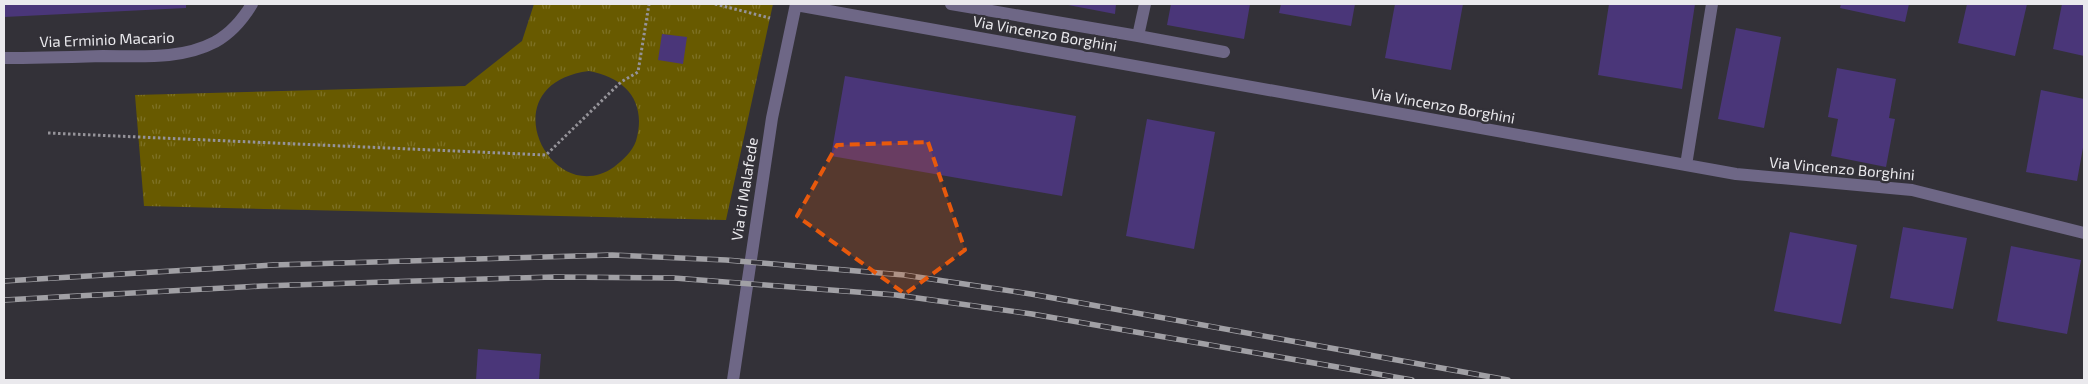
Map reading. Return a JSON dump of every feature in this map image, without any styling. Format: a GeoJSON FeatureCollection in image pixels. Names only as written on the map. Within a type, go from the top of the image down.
{"type":"FeatureCollection","features":[{"type":"Feature","properties":{"kind":"street","name":"Via Erminio Macario"},"geometry":{"type":"LineString","coordinates":[[4,58],[158,56],[186,52],[215,42],[239,22],[252,4]]}},
{"type":"Feature","properties":{"kind":"street","name":"Via di Malafede"},"geometry":{"type":"LineString","coordinates":[[733,380],[772,118],[796,4]]}},
{"type":"Feature","properties":{"kind":"street","name":"Via Vincenzo Borghini"},"geometry":{"type":"LineString","coordinates":[[796,4],[1686,166],[1736,174],[1912,190],[2084,233]]}},
{"type":"Feature","properties":{"kind":"street"},"geometry":{"type":"LineString","coordinates":[[951,4],[996,8],[1224,52]]}},
{"type":"Feature","properties":{"kind":"street"},"geometry":{"type":"LineString","coordinates":[[1138,36],[1144,4]]}},
{"type":"Feature","properties":{"kind":"street"},"geometry":{"type":"LineString","coordinates":[[1686,166],[1712,4]]}},
{"type":"Feature","properties":{"kind":"path"},"geometry":{"type":"LineString","coordinates":[[48,132],[546,155],[621,82],[638,72],[649,4]]}},
{"type":"Feature","properties":{"kind":"path"},"geometry":{"type":"LineString","coordinates":[[715,4],[792,23]]}},
{"type":"Feature","properties":{"kind":"highlighted area"},"geometry":{"type":"Polygon","coordinates":[[[928,142],[965,250],[905,294],[797,216],[837,145],[928,142]]]}},
{"type":"Feature","properties":{"kind":"green space"},"geometry":{"type":"Polygon","coordinates":[[[534,4],[773,4],[726,220],[144,206],[135,95],[465,86],[522,41],[534,4]],[[589,71],[558,81],[541,98],[535,119],[540,140],[552,159],[569,172],[591,176],[614,167],[627,156],[636,141],[639,115],[631,94],[623,86],[602,74],[589,71]]]}},
{"type":"Feature","properties":{"kind":"building"},"geometry":{"type":"Polygon","coordinates":[[[4,4],[186,4],[186,8],[4,17],[4,4]]]}},
{"type":"Feature","properties":{"kind":"building"},"geometry":{"type":"Polygon","coordinates":[[[1063,4],[1116,4],[1115,14],[1063,4]]]}},
{"type":"Feature","properties":{"kind":"building"},"geometry":{"type":"Polygon","coordinates":[[[1171,4],[1250,4],[1244,39],[1167,25],[1171,4]]]}},
{"type":"Feature","properties":{"kind":"building"},"geometry":{"type":"Polygon","coordinates":[[[1281,4],[1355,4],[1351,26],[1279,13],[1281,4]]]}},
{"type":"Feature","properties":{"kind":"building"},"geometry":{"type":"Polygon","coordinates":[[[1395,4],[1463,4],[1451,70],[1385,58],[1395,4]]]}},
{"type":"Feature","properties":{"kind":"building"},"geometry":{"type":"Polygon","coordinates":[[[1609,4],[1695,4],[1682,89],[1598,75],[1609,4]]]}},
{"type":"Feature","properties":{"kind":"building"},"geometry":{"type":"Polygon","coordinates":[[[1841,4],[1909,4],[1905,22],[1840,8],[1841,4]]]}},
{"type":"Feature","properties":{"kind":"building"},"geometry":{"type":"Polygon","coordinates":[[[1967,4],[2027,4],[2015,56],[1958,43],[1967,4]]]}},
{"type":"Feature","properties":{"kind":"building"},"geometry":{"type":"Polygon","coordinates":[[[2062,4],[2084,4],[2084,56],[2053,49],[2062,4]]]}},
{"type":"Feature","properties":{"kind":"building"},"geometry":{"type":"Polygon","coordinates":[[[1736,28],[1781,37],[1764,128],[1718,119],[1736,28]]]}},
{"type":"Feature","properties":{"kind":"building"},"geometry":{"type":"Polygon","coordinates":[[[662,34],[687,37],[683,64],[658,60],[662,34]]]}},
{"type":"Feature","properties":{"kind":"building"},"geometry":{"type":"Polygon","coordinates":[[[1837,68],[1896,79],[1889,118],[1895,119],[1886,167],[1831,156],[1838,119],[1828,117],[1837,68]]]}},
{"type":"Feature","properties":{"kind":"building"},"geometry":{"type":"Polygon","coordinates":[[[845,76],[1076,116],[1062,196],[831,156],[845,76]]]}},
{"type":"Feature","properties":{"kind":"building"},"geometry":{"type":"Polygon","coordinates":[[[2041,90],[2084,99],[2084,142],[2077,181],[2026,172],[2041,90]]]}},
{"type":"Feature","properties":{"kind":"building"},"geometry":{"type":"Polygon","coordinates":[[[1147,119],[1215,132],[1194,249],[1126,236],[1147,119]]]}},
{"type":"Feature","properties":{"kind":"building"},"geometry":{"type":"Polygon","coordinates":[[[1903,227],[1967,238],[1953,309],[1890,298],[1903,227]]]}},
{"type":"Feature","properties":{"kind":"building"},"geometry":{"type":"Polygon","coordinates":[[[1790,232],[1857,245],[1841,324],[1774,311],[1790,232]]]}},
{"type":"Feature","properties":{"kind":"building"},"geometry":{"type":"Polygon","coordinates":[[[2011,246],[2081,260],[2067,334],[1997,321],[2011,246]]]}},
{"type":"Feature","properties":{"kind":"building"},"geometry":{"type":"Polygon","coordinates":[[[478,349],[541,354],[539,380],[476,380],[478,349]]]}},
{"type":"Feature","properties":{"kind":"railway"},"geometry":{"type":"LineString","coordinates":[[4,281],[273,265],[612,255],[726,260],[904,275],[1031,294],[1508,380]]}},
{"type":"Feature","properties":{"kind":"railway"},"geometry":{"type":"LineString","coordinates":[[4,300],[262,286],[554,277],[674,278],[896,295],[1032,314],[1412,380]]}}]}
